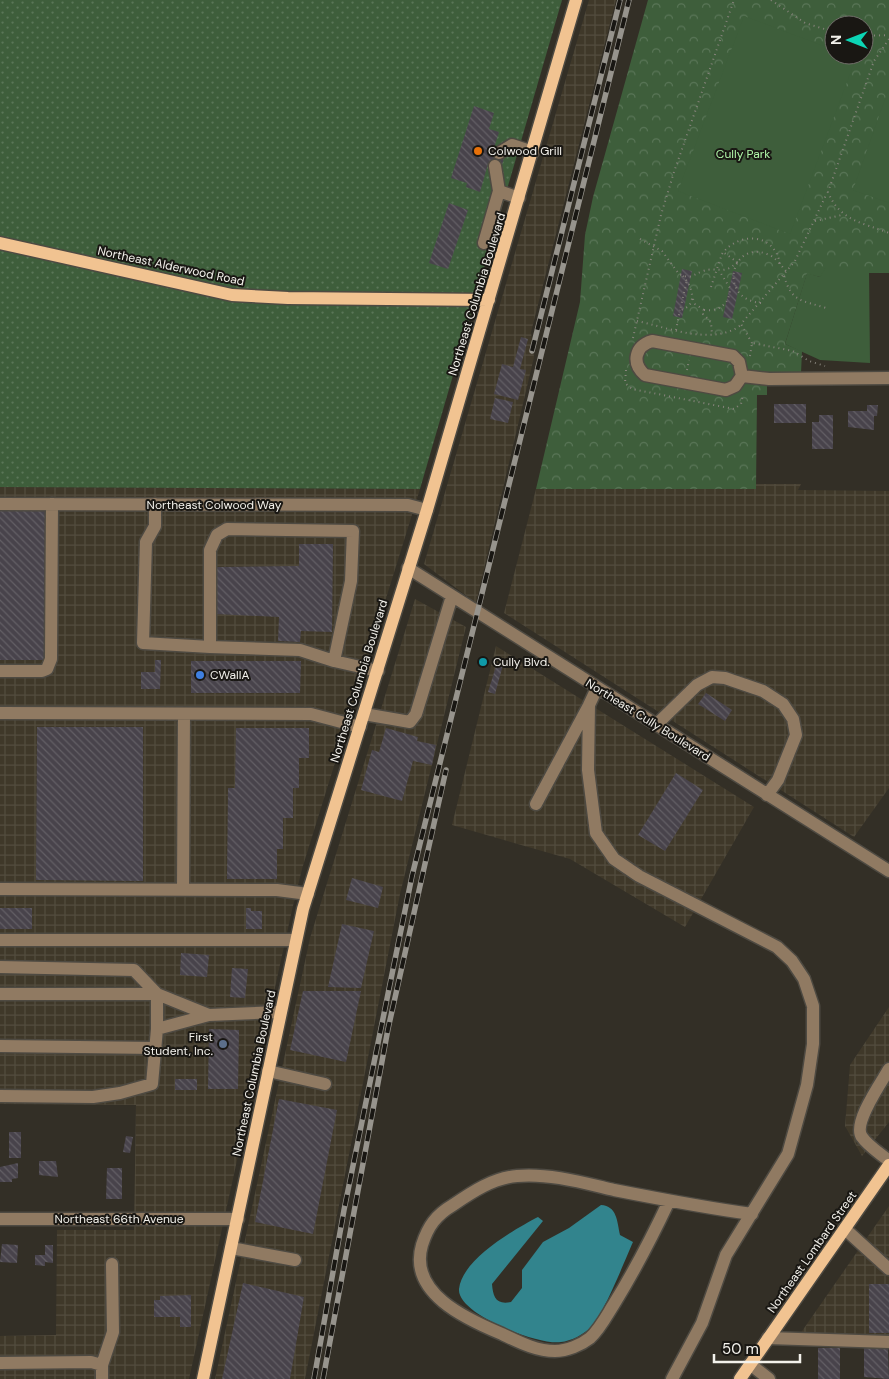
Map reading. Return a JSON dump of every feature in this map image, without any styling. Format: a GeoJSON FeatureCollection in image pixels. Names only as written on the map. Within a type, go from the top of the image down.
{"type":"FeatureCollection","features":[{"type":"Feature","properties":{"kind":"main road","name":"Northeast Columbia Boulevard"},"geometry":{"type":"LineString","coordinates":[[203,1379],[280,1012],[308,894],[427,510],[576,0]]}},
{"type":"Feature","properties":{"kind":"main road","name":"Northeast Alderwood Road"},"geometry":{"type":"LineString","coordinates":[[0,243],[232,295],[281,298],[489,300]]}},
{"type":"Feature","properties":{"kind":"main road","name":"Northeast Lombard Street"},"geometry":{"type":"LineString","coordinates":[[740,1379],[889,1166]]}},
{"type":"Feature","properties":{"kind":"street"},"geometry":{"type":"LineString","coordinates":[[499,153],[512,145],[533,152]]}},
{"type":"Feature","properties":{"kind":"street"},"geometry":{"type":"LineString","coordinates":[[484,243],[499,191],[495,166]]}},
{"type":"Feature","properties":{"kind":"street"},"geometry":{"type":"LineString","coordinates":[[499,191],[519,198]]}},
{"type":"Feature","properties":{"kind":"street"},"geometry":{"type":"LineString","coordinates":[[652,341],[692,348],[733,356],[739,362],[744,376],[736,386],[726,390],[685,383],[645,375],[638,366],[636,355],[642,346],[652,341]]}},
{"type":"Feature","properties":{"kind":"street"},"geometry":{"type":"LineString","coordinates":[[744,376],[769,379],[889,378]]}},
{"type":"Feature","properties":{"kind":"street","name":"Northeast Colwood Way"},"geometry":{"type":"LineString","coordinates":[[0,504],[408,505],[427,510]]}},
{"type":"Feature","properties":{"kind":"street"},"geometry":{"type":"LineString","coordinates":[[0,671],[42,671],[47,669],[51,659],[52,504]]}},
{"type":"Feature","properties":{"kind":"street"},"geometry":{"type":"LineString","coordinates":[[155,504],[154,526],[146,542],[143,643],[300,650],[334,661],[378,671]]}},
{"type":"Feature","properties":{"kind":"street"},"geometry":{"type":"LineString","coordinates":[[210,647],[210,550],[217,535],[222,531],[353,531],[351,581],[334,661]]}},
{"type":"Feature","properties":{"kind":"street","name":"Northeast Cully Boulevard"},"geometry":{"type":"LineString","coordinates":[[408,568],[889,871]]}},
{"type":"Feature","properties":{"kind":"street"},"geometry":{"type":"LineString","coordinates":[[364,714],[410,722],[416,714],[452,596]]}},
{"type":"Feature","properties":{"kind":"street"},"geometry":{"type":"LineString","coordinates":[[656,725],[697,685],[712,677],[725,678],[763,692],[783,704],[793,718],[796,734],[778,780],[767,795]]}},
{"type":"Feature","properties":{"kind":"street"},"geometry":{"type":"LineString","coordinates":[[536,804],[597,688]]}},
{"type":"Feature","properties":{"kind":"street"},"geometry":{"type":"LineString","coordinates":[[589,705],[588,770],[596,833],[614,859],[639,876],[777,947],[792,960],[804,979],[812,1006],[813,1044],[807,1085],[788,1154],[726,1255],[702,1323],[672,1379]]}},
{"type":"Feature","properties":{"kind":"street"},"geometry":{"type":"LineString","coordinates":[[0,713],[311,714],[360,727]]}},
{"type":"Feature","properties":{"kind":"street"},"geometry":{"type":"LineString","coordinates":[[183,890],[184,714]]}},
{"type":"Feature","properties":{"kind":"street"},"geometry":{"type":"LineString","coordinates":[[0,889],[277,890],[308,894]]}},
{"type":"Feature","properties":{"kind":"street"},"geometry":{"type":"LineString","coordinates":[[0,940],[296,940]]}},
{"type":"Feature","properties":{"kind":"street"},"geometry":{"type":"LineString","coordinates":[[0,967],[134,970],[157,994],[157,1030],[152,1084],[120,1093],[93,1097],[0,1096]]}},
{"type":"Feature","properties":{"kind":"street"},"geometry":{"type":"LineString","coordinates":[[0,994],[157,994],[209,1015]]}},
{"type":"Feature","properties":{"kind":"street"},"geometry":{"type":"LineString","coordinates":[[157,1030],[209,1015],[280,1012]]}},
{"type":"Feature","properties":{"kind":"street"},"geometry":{"type":"LineString","coordinates":[[0,1046],[156,1048]]}},
{"type":"Feature","properties":{"kind":"street"},"geometry":{"type":"LineString","coordinates":[[889,1070],[861,1119],[859,1129],[861,1137],[889,1161]]}},
{"type":"Feature","properties":{"kind":"street"},"geometry":{"type":"LineString","coordinates":[[268,1071],[325,1084]]}},
{"type":"Feature","properties":{"kind":"street"},"geometry":{"type":"LineString","coordinates":[[669,1201],[641,1261],[601,1324],[590,1338],[574,1347],[557,1351],[539,1350],[480,1325],[446,1304],[426,1284],[420,1270],[419,1255],[426,1231],[438,1214],[481,1186],[517,1176],[556,1178],[669,1201],[752,1214]]}},
{"type":"Feature","properties":{"kind":"street","name":"Northeast 66th Avenue"},"geometry":{"type":"LineString","coordinates":[[0,1219],[238,1219]]}},
{"type":"Feature","properties":{"kind":"street"},"geometry":{"type":"LineString","coordinates":[[845,1229],[889,1269]]}},
{"type":"Feature","properties":{"kind":"street"},"geometry":{"type":"LineString","coordinates":[[231,1248],[295,1260]]}},
{"type":"Feature","properties":{"kind":"street"},"geometry":{"type":"LineString","coordinates":[[102,1379],[102,1365],[113,1332],[112,1264]]}},
{"type":"Feature","properties":{"kind":"street"},"geometry":{"type":"LineString","coordinates":[[768,1338],[889,1342]]}},
{"type":"Feature","properties":{"kind":"street"},"geometry":{"type":"LineString","coordinates":[[0,1363],[91,1362],[102,1365]]}},
{"type":"Feature","properties":{"kind":"street"},"geometry":{"type":"LineString","coordinates":[[750,1364],[769,1379]]}},
{"type":"Feature","properties":{"kind":"path"},"geometry":{"type":"LineString","coordinates":[[632,343],[654,247],[674,172],[734,0]]}},
{"type":"Feature","properties":{"kind":"path"},"geometry":{"type":"LineString","coordinates":[[771,0],[805,23],[824,29]]}},
{"type":"Feature","properties":{"kind":"path"},"geometry":{"type":"LineString","coordinates":[[874,36],[889,35]]}},
{"type":"Feature","properties":{"kind":"path"},"geometry":{"type":"LineString","coordinates":[[637,321],[695,334],[712,335],[728,332],[741,324],[761,303],[795,261],[815,221],[828,192],[874,61],[889,39]]}},
{"type":"Feature","properties":{"kind":"path"},"geometry":{"type":"LineString","coordinates":[[828,192],[833,205],[842,215],[889,232]]}},
{"type":"Feature","properties":{"kind":"path"},"geometry":{"type":"LineString","coordinates":[[815,221],[842,215]]}},
{"type":"Feature","properties":{"kind":"path"},"geometry":{"type":"LineString","coordinates":[[711,286],[723,253],[737,240],[756,238],[774,248],[779,256],[781,266]]}},
{"type":"Feature","properties":{"kind":"path"},"geometry":{"type":"LineString","coordinates":[[640,239],[668,257],[675,270],[687,280],[692,288],[692,300],[685,309],[680,310]]}},
{"type":"Feature","properties":{"kind":"path"},"geometry":{"type":"LineString","coordinates":[[683,276],[732,268],[737,262],[751,253],[760,252],[776,259],[787,272]]}},
{"type":"Feature","properties":{"kind":"path"},"geometry":{"type":"LineString","coordinates":[[723,253],[737,262]]}},
{"type":"Feature","properties":{"kind":"path"},"geometry":{"type":"LineString","coordinates":[[737,262],[734,270],[735,287],[746,299],[761,303]]}},
{"type":"Feature","properties":{"kind":"path"},"geometry":{"type":"LineString","coordinates":[[692,300],[699,308],[704,310],[718,309],[723,306],[730,294],[728,281],[719,271]]}},
{"type":"Feature","properties":{"kind":"path"},"geometry":{"type":"LineString","coordinates":[[784,276],[788,290],[793,296],[826,308]]}},
{"type":"Feature","properties":{"kind":"path"},"geometry":{"type":"LineString","coordinates":[[676,330],[687,280]]}},
{"type":"Feature","properties":{"kind":"path"},"geometry":{"type":"LineString","coordinates":[[704,310],[703,314],[710,322],[712,335]]}},
{"type":"Feature","properties":{"kind":"path"},"geometry":{"type":"LineString","coordinates":[[627,369],[624,380],[629,388],[737,408],[742,402],[744,376],[752,343],[741,324]]}},
{"type":"Feature","properties":{"kind":"path"},"geometry":{"type":"LineString","coordinates":[[681,399],[695,334]]}},
{"type":"Feature","properties":{"kind":"path"},"geometry":{"type":"LineString","coordinates":[[752,343],[793,351],[809,361],[829,366]]}},
{"type":"Feature","properties":{"kind":"shaded area"},"geometry":{"type":"Polygon","coordinates":[[[589,0],[616,0],[531,332],[534,357],[476,603],[424,564],[589,0]]]}},
{"type":"Feature","properties":{"kind":"shaded area"},"geometry":{"type":"Polygon","coordinates":[[[756,484],[801,484],[798,490],[889,491],[889,788],[854,837],[504,613],[536,489],[756,489],[756,484]]]}},
{"type":"Feature","properties":{"kind":"shaded area"},"geometry":{"type":"Polygon","coordinates":[[[0,487],[420,489],[302,869],[189,1379],[0,1379],[0,1336],[56,1335],[57,1230],[134,1230],[136,1105],[0,1104],[0,487]]]}},
{"type":"Feature","properties":{"kind":"shaded area"},"geometry":{"type":"Polygon","coordinates":[[[415,599],[466,627],[400,894],[305,1379],[215,1379],[310,938],[415,599]]]}},
{"type":"Feature","properties":{"kind":"shaded area"},"geometry":{"type":"Polygon","coordinates":[[[496,646],[754,807],[685,927],[570,859],[452,825],[496,646]]]}},
{"type":"Feature","properties":{"kind":"shaded area"},"geometry":{"type":"Polygon","coordinates":[[[889,1007],[889,1122],[862,1156],[845,1126],[850,1065],[889,1007]]]}},
{"type":"Feature","properties":{"kind":"shaded area"},"geometry":{"type":"Polygon","coordinates":[[[889,1206],[889,1336],[800,1334],[889,1206]]]}},
{"type":"Feature","properties":{"kind":"green space"},"geometry":{"type":"Polygon","coordinates":[[[0,0],[562,0],[420,489],[0,487],[0,0]]]}},
{"type":"Feature","properties":{"kind":"green space","name":"Cully Park"},"geometry":{"type":"Polygon","coordinates":[[[648,0],[889,0],[889,273],[869,273],[869,267],[820,277],[807,274],[785,344],[802,351],[801,373],[767,372],[767,395],[757,395],[756,489],[536,489],[580,302],[585,235],[593,197],[648,0]]]}},
{"type":"Feature","properties":{"kind":"green space"},"geometry":{"type":"Polygon","coordinates":[[[744,16],[824,46],[824,65],[853,65],[790,234],[678,191],[744,16]]]}},
{"type":"Feature","properties":{"kind":"green space"},"geometry":{"type":"Polygon","coordinates":[[[889,88],[889,203],[853,190],[889,88]]]}},
{"type":"Feature","properties":{"kind":"green space"},"geometry":{"type":"Polygon","coordinates":[[[826,267],[869,267],[870,363],[820,360],[785,344],[807,273],[820,277],[826,267]]]}},
{"type":"Feature","properties":{"kind":"water"},"geometry":{"type":"Polygon","coordinates":[[[601,1205],[613,1211],[620,1235],[633,1242],[602,1311],[591,1327],[584,1333],[573,1339],[561,1342],[536,1339],[519,1334],[485,1318],[462,1299],[459,1289],[462,1278],[479,1256],[516,1229],[538,1217],[543,1221],[492,1284],[496,1299],[506,1303],[511,1302],[522,1288],[522,1270],[543,1242],[569,1228],[601,1205]]]}},
{"type":"Feature","properties":{"kind":"building"},"geometry":{"type":"Polygon","coordinates":[[[474,106],[494,113],[489,129],[499,132],[493,151],[505,155],[501,168],[488,164],[480,192],[466,187],[467,183],[451,178],[474,106]]]}},
{"type":"Feature","properties":{"kind":"building"},"geometry":{"type":"Polygon","coordinates":[[[449,203],[468,210],[448,269],[429,263],[449,203]]]}},
{"type":"Feature","properties":{"kind":"building"},"geometry":{"type":"Polygon","coordinates":[[[682,269],[692,271],[682,318],[673,316],[682,269]]]}},
{"type":"Feature","properties":{"kind":"building"},"geometry":{"type":"Polygon","coordinates":[[[733,271],[742,273],[732,319],[723,317],[733,271]]]}},
{"type":"Feature","properties":{"kind":"building"},"geometry":{"type":"Polygon","coordinates":[[[521,337],[528,339],[520,369],[526,370],[518,400],[494,394],[502,364],[513,367],[521,337]]]}},
{"type":"Feature","properties":{"kind":"building"},"geometry":{"type":"Polygon","coordinates":[[[495,398],[513,402],[508,423],[490,419],[495,398]]]}},
{"type":"Feature","properties":{"kind":"building"},"geometry":{"type":"Polygon","coordinates":[[[774,404],[806,404],[806,423],[774,423],[774,404]]]}},
{"type":"Feature","properties":{"kind":"building"},"geometry":{"type":"Polygon","coordinates":[[[867,405],[878,405],[877,416],[874,416],[874,430],[848,427],[848,411],[867,411],[867,405]]]}},
{"type":"Feature","properties":{"kind":"building"},"geometry":{"type":"Polygon","coordinates":[[[819,415],[833,415],[833,449],[812,449],[812,422],[819,422],[819,415]]]}},
{"type":"Feature","properties":{"kind":"building"},"geometry":{"type":"Polygon","coordinates":[[[0,509],[45,509],[45,660],[0,660],[0,509]]]}},
{"type":"Feature","properties":{"kind":"building"},"geometry":{"type":"Polygon","coordinates":[[[299,544],[333,544],[332,632],[301,631],[300,642],[278,641],[279,617],[215,614],[216,567],[299,566],[299,544]]]}},
{"type":"Feature","properties":{"kind":"building"},"geometry":{"type":"Polygon","coordinates":[[[155,660],[161,660],[160,689],[141,689],[141,672],[155,672],[155,660]]]}},
{"type":"Feature","properties":{"kind":"building"},"geometry":{"type":"Polygon","coordinates":[[[191,661],[301,661],[300,693],[191,693],[191,661]]]}},
{"type":"Feature","properties":{"kind":"building"},"geometry":{"type":"Polygon","coordinates":[[[497,663],[503,665],[495,694],[488,692],[497,663]]]}},
{"type":"Feature","properties":{"kind":"building"},"geometry":{"type":"Polygon","coordinates":[[[706,693],[732,710],[725,721],[698,704],[706,693]]]}},
{"type":"Feature","properties":{"kind":"building"},"geometry":{"type":"Polygon","coordinates":[[[37,727],[143,727],[143,881],[36,880],[37,727]]]}},
{"type":"Feature","properties":{"kind":"building"},"geometry":{"type":"Polygon","coordinates":[[[236,728],[309,728],[309,758],[299,758],[299,788],[293,788],[293,818],[283,818],[283,849],[277,849],[277,879],[227,879],[228,788],[235,788],[236,728]]]}},
{"type":"Feature","properties":{"kind":"building"},"geometry":{"type":"Polygon","coordinates":[[[386,728],[418,737],[417,741],[436,745],[432,765],[413,761],[402,801],[361,790],[372,750],[379,752],[386,728]]]}},
{"type":"Feature","properties":{"kind":"building"},"geometry":{"type":"Polygon","coordinates":[[[676,773],[703,790],[665,851],[638,835],[676,773]]]}},
{"type":"Feature","properties":{"kind":"building"},"geometry":{"type":"Polygon","coordinates":[[[352,878],[383,887],[378,908],[346,900],[352,878]]]}},
{"type":"Feature","properties":{"kind":"building"},"geometry":{"type":"Polygon","coordinates":[[[0,908],[32,908],[32,929],[0,929],[0,908]]]}},
{"type":"Feature","properties":{"kind":"building"},"geometry":{"type":"Polygon","coordinates":[[[246,908],[251,908],[251,911],[262,911],[262,929],[246,929],[246,908]]]}},
{"type":"Feature","properties":{"kind":"building"},"geometry":{"type":"Polygon","coordinates":[[[342,924],[374,931],[361,988],[328,987],[342,924]]]}},
{"type":"Feature","properties":{"kind":"building"},"geometry":{"type":"Polygon","coordinates":[[[181,953],[209,955],[207,977],[180,975],[181,953]]]}},
{"type":"Feature","properties":{"kind":"building"},"geometry":{"type":"Polygon","coordinates":[[[232,968],[248,969],[245,998],[230,997],[232,968]]]}},
{"type":"Feature","properties":{"kind":"building"},"geometry":{"type":"Polygon","coordinates":[[[303,991],[361,991],[346,1062],[290,1050],[303,991]]]}},
{"type":"Feature","properties":{"kind":"building"},"geometry":{"type":"Polygon","coordinates":[[[209,1029],[239,1030],[238,1089],[208,1089],[209,1029]]]}},
{"type":"Feature","properties":{"kind":"building"},"geometry":{"type":"Polygon","coordinates":[[[175,1079],[197,1079],[197,1090],[175,1090],[175,1079]]]}},
{"type":"Feature","properties":{"kind":"building"},"geometry":{"type":"Polygon","coordinates":[[[279,1099],[337,1110],[313,1234],[255,1222],[279,1099]]]}},
{"type":"Feature","properties":{"kind":"building"},"geometry":{"type":"Polygon","coordinates":[[[9,1132],[21,1132],[21,1158],[9,1158],[9,1132]]]}},
{"type":"Feature","properties":{"kind":"building"},"geometry":{"type":"Polygon","coordinates":[[[126,1136],[133,1137],[130,1153],[123,1152],[126,1136]]]}},
{"type":"Feature","properties":{"kind":"building"},"geometry":{"type":"Polygon","coordinates":[[[39,1161],[56,1161],[58,1177],[39,1175],[39,1161]]]}},
{"type":"Feature","properties":{"kind":"building"},"geometry":{"type":"Polygon","coordinates":[[[18,1163],[18,1178],[12,1179],[12,1182],[0,1182],[0,1167],[18,1163]]]}},
{"type":"Feature","properties":{"kind":"building"},"geometry":{"type":"Polygon","coordinates":[[[107,1168],[122,1168],[122,1199],[106,1199],[107,1168]]]}},
{"type":"Feature","properties":{"kind":"building"},"geometry":{"type":"Polygon","coordinates":[[[2,1244],[18,1245],[17,1263],[0,1262],[2,1244]]]}},
{"type":"Feature","properties":{"kind":"building"},"geometry":{"type":"Polygon","coordinates":[[[45,1245],[53,1245],[53,1263],[45,1262],[45,1266],[35,1265],[35,1255],[45,1255],[45,1245]]]}},
{"type":"Feature","properties":{"kind":"building"},"geometry":{"type":"Polygon","coordinates":[[[243,1283],[304,1297],[290,1379],[222,1379],[243,1283]]]}},
{"type":"Feature","properties":{"kind":"building"},"geometry":{"type":"Polygon","coordinates":[[[869,1284],[889,1284],[889,1333],[869,1333],[869,1284]]]}},
{"type":"Feature","properties":{"kind":"building"},"geometry":{"type":"Polygon","coordinates":[[[191,1295],[191,1327],[180,1327],[180,1317],[154,1317],[154,1300],[160,1300],[160,1296],[191,1295]]]}},
{"type":"Feature","properties":{"kind":"building"},"geometry":{"type":"Polygon","coordinates":[[[818,1348],[840,1348],[840,1379],[818,1379],[818,1348]]]}},
{"type":"Feature","properties":{"kind":"building"},"geometry":{"type":"Polygon","coordinates":[[[864,1348],[888,1348],[889,1379],[864,1377],[864,1348]]]}},
{"type":"Feature","properties":{"kind":"railway"},"geometry":{"type":"LineString","coordinates":[[532,351],[620,0]]}},
{"type":"Feature","properties":{"kind":"railway"},"geometry":{"type":"LineString","coordinates":[[314,1379],[344,1210],[412,876],[629,0]]}},
{"type":"Feature","properties":{"kind":"railway"},"geometry":{"type":"LineString","coordinates":[[323,1379],[388,1029],[446,770]]}},
{"type":"Feature","properties":{"kind":"place","name":"Colwood Grill"},"geometry":{"type":"Point","coordinates":[478,151]}},
{"type":"Feature","properties":{"kind":"place","name":"Cully Blvd."},"geometry":{"type":"Point","coordinates":[483,662]}},
{"type":"Feature","properties":{"kind":"place","name":"CWallA"},"geometry":{"type":"Point","coordinates":[200,675]}},
{"type":"Feature","properties":{"kind":"place","name":"First Student, Inc."},"geometry":{"type":"Point","coordinates":[223,1044]}}]}
